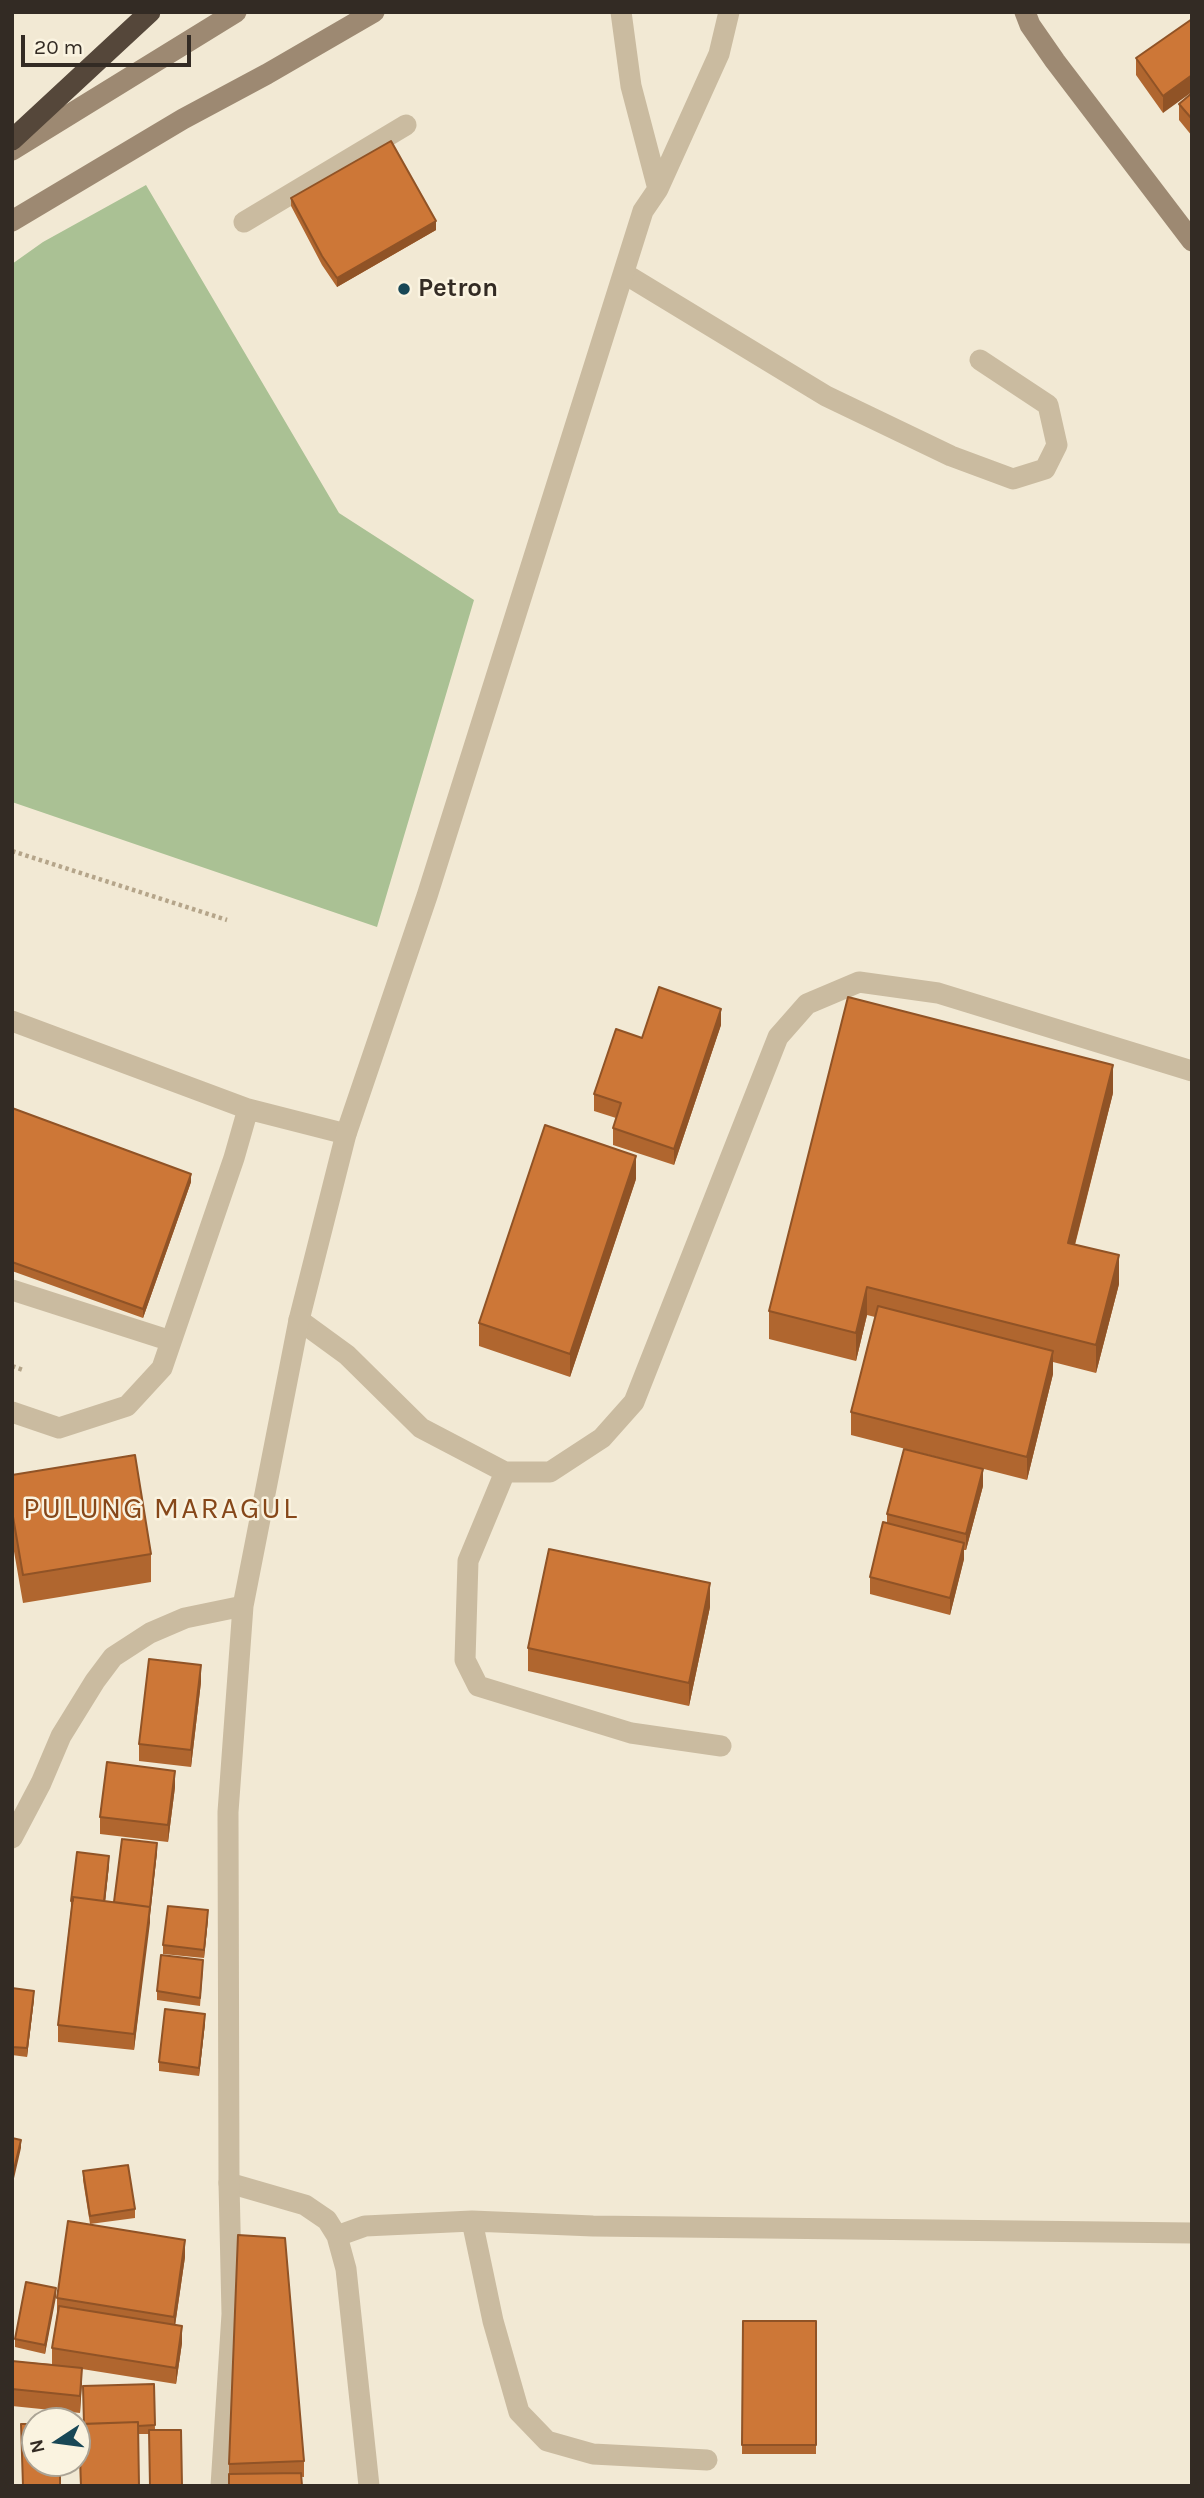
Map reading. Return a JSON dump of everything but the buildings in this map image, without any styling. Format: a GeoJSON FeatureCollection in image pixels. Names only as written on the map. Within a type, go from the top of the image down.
{"type":"FeatureCollection","features":[{"type":"Feature","properties":{"kind":"highway"},"geometry":{"type":"LineString","coordinates":[[12,140],[150,12]]}},
{"type":"Feature","properties":{"kind":"main road"},"geometry":{"type":"LineString","coordinates":[[12,150],[236,12]]}},
{"type":"Feature","properties":{"kind":"main road"},"geometry":{"type":"LineString","coordinates":[[12,221],[183,119],[374,12]]}},
{"type":"Feature","properties":{"kind":"main road"},"geometry":{"type":"LineString","coordinates":[[1011,12],[1027,19],[1192,240]]}},
{"type":"Feature","properties":{"kind":"street"},"geometry":{"type":"LineString","coordinates":[[621,12],[631,86],[658,189]]}},
{"type":"Feature","properties":{"kind":"street"},"geometry":{"type":"LineString","coordinates":[[220,2486],[232,2314],[228,1812],[243,1606],[299,1320],[346,1134],[427,896],[643,211],[658,189],[719,54],[729,12]]}},
{"type":"Feature","properties":{"kind":"street"},"geometry":{"type":"LineString","coordinates":[[244,222],[406,125]]}},
{"type":"Feature","properties":{"kind":"street"},"geometry":{"type":"LineString","coordinates":[[625,274],[827,396],[951,456],[1013,479],[1045,469],[1058,445],[1048,405],[980,360]]}},
{"type":"Feature","properties":{"kind":"street"},"geometry":{"type":"LineString","coordinates":[[299,1320],[347,1355],[421,1428],[505,1472],[550,1472],[602,1438],[634,1402],[778,1037],[807,1004],[859,982],[938,993],[1192,1071]]}},
{"type":"Feature","properties":{"kind":"street"},"geometry":{"type":"LineString","coordinates":[[12,1021],[248,1108],[346,1134]]}},
{"type":"Feature","properties":{"kind":"street"},"geometry":{"type":"LineString","coordinates":[[12,1412],[59,1428],[127,1406],[162,1368],[234,1158],[248,1108]]}},
{"type":"Feature","properties":{"kind":"street"},"geometry":{"type":"LineString","coordinates":[[12,1290],[171,1342]]}},
{"type":"Feature","properties":{"kind":"street"},"geometry":{"type":"LineString","coordinates":[[505,1472],[468,1561],[465,1660],[478,1686],[631,1732],[721,1746]]}},
{"type":"Feature","properties":{"kind":"street"},"geometry":{"type":"LineString","coordinates":[[12,1838],[41,1783],[61,1736],[113,1657],[150,1633],[185,1618],[243,1606]]}},
{"type":"Feature","properties":{"kind":"street"},"geometry":{"type":"LineString","coordinates":[[229,2183],[276,2194],[305,2205],[327,2220],[337,2236],[346,2269],[369,2486]]}},
{"type":"Feature","properties":{"kind":"street"},"geometry":{"type":"LineString","coordinates":[[337,2236],[365,2225],[472,2221],[593,2226],[1192,2233]]}},
{"type":"Feature","properties":{"kind":"street"},"geometry":{"type":"LineString","coordinates":[[472,2221],[493,2321],[519,2412],[547,2441],[593,2454],[707,2460]]}},
{"type":"Feature","properties":{"kind":"path"},"geometry":{"type":"LineString","coordinates":[[12,851],[227,920]]}},
{"type":"Feature","properties":{"kind":"green space"},"geometry":{"type":"Polygon","coordinates":[[[146,185],[339,513],[474,600],[377,927],[12,802],[12,264],[43,242],[146,185]]]}},
{"type":"Feature","properties":{"kind":"place","name":"Petron"},"geometry":{"type":"Point","coordinates":[404,289]}},
{"type":"Feature","properties":{"kind":"district","name":"PULUNG MARAGUL"},"geometry":{"type":"Point","coordinates":[161,1509]}}]}
